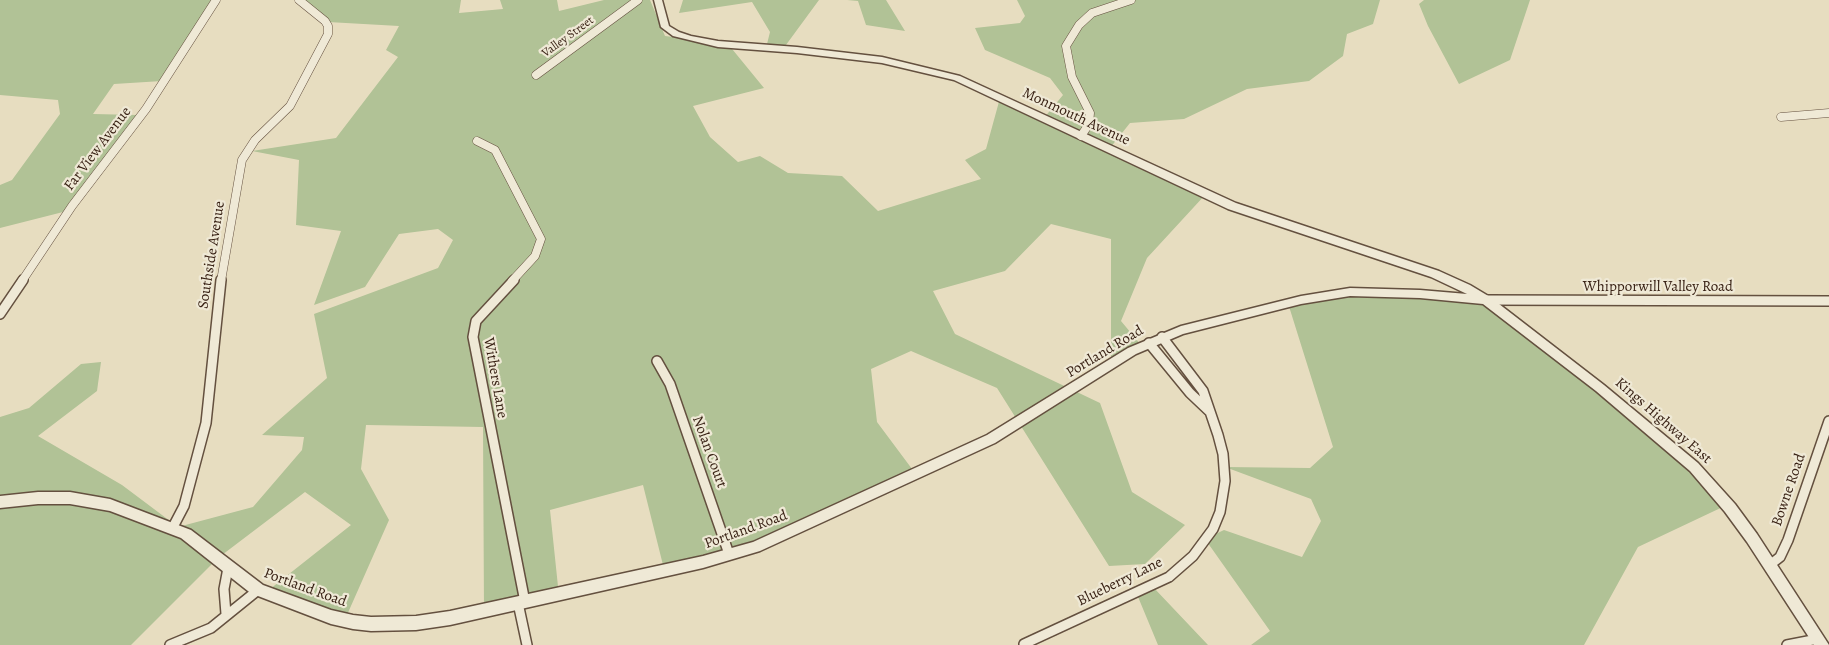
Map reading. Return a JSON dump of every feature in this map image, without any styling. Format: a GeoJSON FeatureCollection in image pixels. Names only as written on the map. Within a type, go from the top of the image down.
{"type":"FeatureCollection","features":[{"type":"Feature","properties":{"kind":"street","name":"Far View Avenue"},"geometry":{"type":"LineString","coordinates":[[0,314],[72,206],[146,109],[216,0]]}},
{"type":"Feature","properties":{"kind":"street","name":"Southside Avenue"},"geometry":{"type":"LineString","coordinates":[[173,527],[184,506],[192,482],[206,423],[218,296],[239,170],[250,145],[290,106],[325,44],[328,26],[318,14],[299,0]]}},
{"type":"Feature","properties":{"kind":"street","name":"Valley Street"},"geometry":{"type":"LineString","coordinates":[[536,75],[638,0]]}},
{"type":"Feature","properties":{"kind":"street","name":"Monmouth Avenue"},"geometry":{"type":"LineString","coordinates":[[658,0],[665,27],[676,34],[718,44],[872,58],[937,71],[972,84],[1232,206],[1435,274],[1466,288],[1486,300]]}},
{"type":"Feature","properties":{"kind":"street"},"geometry":{"type":"LineString","coordinates":[[1081,136],[1089,124],[1090,113],[1072,77],[1066,46],[1079,25],[1092,13],[1131,0]]}},
{"type":"Feature","properties":{"kind":"street"},"geometry":{"type":"LineString","coordinates":[[1780,117],[1829,113]]}},
{"type":"Feature","properties":{"kind":"street","name":"Withers Lane"},"geometry":{"type":"LineString","coordinates":[[478,141],[495,150],[540,239],[535,256],[476,321],[473,337],[522,603]]}},
{"type":"Feature","properties":{"kind":"street","name":"Portland Road"},"geometry":{"type":"LineString","coordinates":[[0,502],[38,498],[87,500],[110,505],[173,527],[201,545],[258,590],[331,617],[371,624],[416,623],[522,603],[703,562],[770,541],[991,439],[1119,358],[1162,337],[1200,324],[1331,294],[1365,291],[1486,300]]}},
{"type":"Feature","properties":{"kind":"street","name":"Whipporwill Valley Road"},"geometry":{"type":"LineString","coordinates":[[1486,300],[1829,301]]}},
{"type":"Feature","properties":{"kind":"street","name":"Kings Highway East"},"geometry":{"type":"LineString","coordinates":[[1486,300],[1671,446],[1730,508],[1771,564],[1820,642]]}},
{"type":"Feature","properties":{"kind":"street","name":"Blueberry Lane"},"geometry":{"type":"LineString","coordinates":[[1024,644],[1158,583],[1181,568],[1206,541],[1220,512],[1225,476],[1218,435],[1206,400],[1197,382],[1162,337]]}},
{"type":"Feature","properties":{"kind":"street","name":"Blueberry Lane"},"geometry":{"type":"LineString","coordinates":[[1149,343],[1190,393],[1209,412]]}},
{"type":"Feature","properties":{"kind":"street","name":"Nolan Court"},"geometry":{"type":"LineString","coordinates":[[657,360],[670,384],[729,554]]}},
{"type":"Feature","properties":{"kind":"street","name":"Bowne Road"},"geometry":{"type":"LineString","coordinates":[[1771,564],[1780,557],[1788,540],[1829,421]]}},
{"type":"Feature","properties":{"kind":"street"},"geometry":{"type":"LineString","coordinates":[[226,614],[224,588],[228,568]]}},
{"type":"Feature","properties":{"kind":"street"},"geometry":{"type":"LineString","coordinates":[[170,645],[201,634],[258,590]]}},
{"type":"Feature","properties":{"kind":"street"},"geometry":{"type":"LineString","coordinates":[[522,603],[527,645]]}},
{"type":"Feature","properties":{"kind":"street"},"geometry":{"type":"LineString","coordinates":[[1787,645],[1820,642]]}},
{"type":"Feature","properties":{"kind":"green space"},"geometry":{"type":"Polygon","coordinates":[[[0,0],[213,0],[162,81],[114,84],[93,114],[138,115],[67,211],[0,228],[0,185],[12,180],[60,114],[58,100],[0,95],[0,0]]]}},
{"type":"Feature","properties":{"kind":"green space"},"geometry":{"type":"Polygon","coordinates":[[[298,0],[461,0],[459,13],[503,9],[500,0],[557,0],[559,11],[604,0],[650,0],[665,36],[728,44],[764,88],[693,106],[710,137],[738,162],[760,156],[788,173],[842,176],[878,211],[981,179],[965,160],[986,149],[1000,98],[1044,118],[1063,95],[1050,78],[985,50],[975,28],[1020,23],[1025,16],[1017,0],[1380,0],[1373,24],[1347,34],[1343,56],[1309,81],[1247,89],[1184,119],[1130,123],[1110,148],[1205,195],[1147,258],[1121,321],[1141,345],[1111,363],[1111,239],[1051,224],[1005,271],[933,291],[955,334],[1100,403],[1132,492],[1185,525],[1145,564],[1109,566],[997,388],[911,351],[871,369],[877,422],[915,473],[744,552],[664,569],[643,485],[550,510],[559,596],[484,613],[483,427],[366,425],[361,469],[389,520],[343,624],[265,593],[351,525],[305,492],[218,558],[131,645],[0,645],[0,417],[29,408],[81,364],[101,362],[97,391],[38,436],[122,485],[178,527],[253,507],[302,450],[304,437],[262,435],[327,378],[314,314],[438,268],[453,240],[438,229],[399,234],[365,287],[314,305],[341,231],[296,225],[299,160],[252,151],[336,138],[398,57],[386,50],[399,26],[328,22],[298,0]]]}},
{"type":"Feature","properties":{"kind":"green space"},"geometry":{"type":"Polygon","coordinates":[[[683,0],[819,0],[783,49],[766,48],[770,32],[752,2],[679,13],[683,0]]]}},
{"type":"Feature","properties":{"kind":"green space"},"geometry":{"type":"Polygon","coordinates":[[[847,0],[886,0],[905,31],[866,25],[858,1],[847,0]]]}},
{"type":"Feature","properties":{"kind":"green space"},"geometry":{"type":"Polygon","coordinates":[[[1424,0],[1530,0],[1510,60],[1459,84],[1428,26],[1419,4],[1424,0]]]}},
{"type":"Feature","properties":{"kind":"green space"},"geometry":{"type":"Polygon","coordinates":[[[1358,289],[1484,302],[1660,436],[1729,504],[1638,547],[1584,645],[1251,645],[1270,631],[1205,539],[1224,530],[1302,557],[1321,521],[1311,499],[1225,467],[1310,468],[1333,447],[1287,300],[1358,289]]]}},
{"type":"Feature","properties":{"kind":"green space"},"geometry":{"type":"Polygon","coordinates":[[[1154,588],[1208,645],[1158,645],[1136,592],[1154,588]]]}}]}
